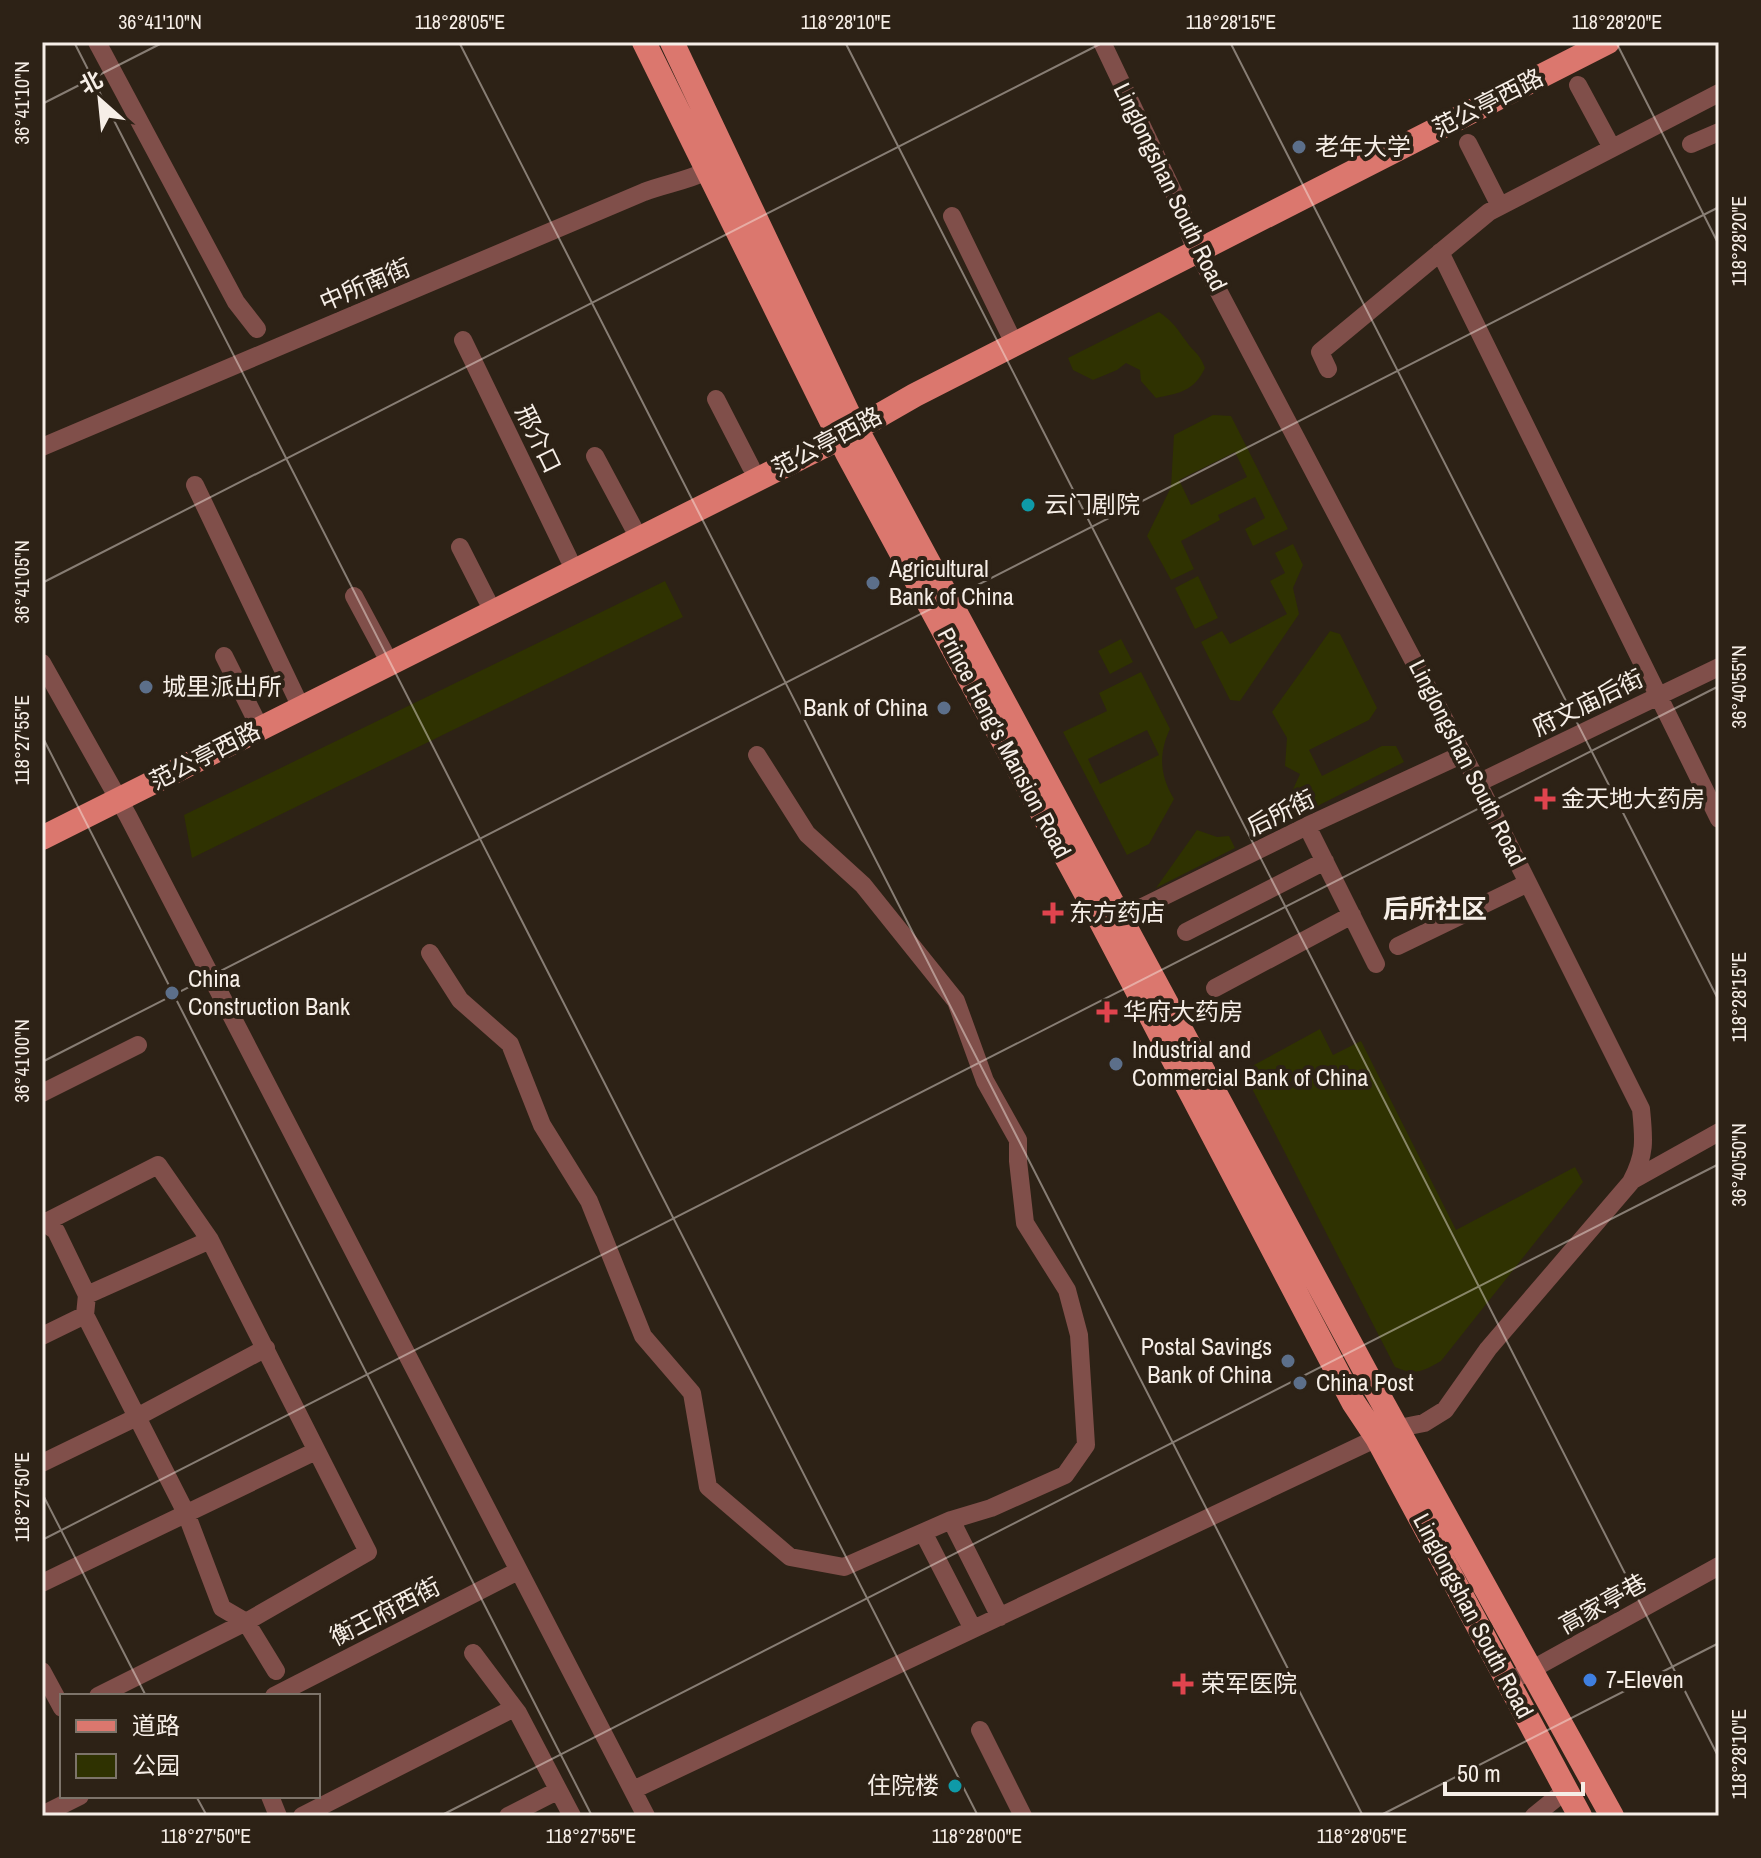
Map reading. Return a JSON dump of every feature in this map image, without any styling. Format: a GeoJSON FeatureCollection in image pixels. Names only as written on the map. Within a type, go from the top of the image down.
{"type":"FeatureCollection","features":[{"type":"Feature","properties":{"kind":"main road","name":"Prince Heng's Mansion Road"},"geometry":{"type":"LineString","coordinates":[[644,42],[707,171],[1353,1402],[1388,1433]]}},
{"type":"Feature","properties":{"kind":"main road","name":"Prince Heng's Mansion Road"},"geometry":{"type":"LineString","coordinates":[[672,42],[844,427],[1122,917],[1355,1351],[1388,1433]]}},
{"type":"Feature","properties":{"kind":"main road","name":"范公亭西路"},"geometry":{"type":"LineString","coordinates":[[42,838],[255,718],[751,467],[915,395],[1581,42]]}},
{"type":"Feature","properties":{"kind":"main road","name":"范公亭西路"},"geometry":{"type":"LineString","coordinates":[[42,825],[115,795],[844,427],[1009,333],[1195,246],[1608,42]]}},
{"type":"Feature","properties":{"kind":"main road","name":"Linglongshan South Road"},"geometry":{"type":"LineString","coordinates":[[1388,1433],[1532,1670],[1612,1816]]}},
{"type":"Feature","properties":{"kind":"main road","name":"Linglongshan South Road"},"geometry":{"type":"LineString","coordinates":[[1388,1433],[1509,1682],[1580,1816]]}},
{"type":"Feature","properties":{"kind":"street"},"geometry":{"type":"LineString","coordinates":[[97,42],[236,302],[257,329]]}},
{"type":"Feature","properties":{"kind":"street","name":"Linglongshan South Road"},"geometry":{"type":"LineString","coordinates":[[1102,42],[1179,204],[1195,246],[1478,783],[1641,1109],[1643,1160],[1631,1182],[1488,1349],[1445,1410],[1424,1423],[1388,1433]]}},
{"type":"Feature","properties":{"kind":"street"},"geometry":{"type":"LineString","coordinates":[[1578,85],[1612,148]]}},
{"type":"Feature","properties":{"kind":"street"},"geometry":{"type":"LineString","coordinates":[[1328,369],[1320,352],[1500,206],[1719,93]]}},
{"type":"Feature","properties":{"kind":"street"},"geometry":{"type":"LineString","coordinates":[[1691,144],[1719,132]]}},
{"type":"Feature","properties":{"kind":"street"},"geometry":{"type":"LineString","coordinates":[[1468,143],[1500,206]]}},
{"type":"Feature","properties":{"kind":"street","name":"中所南街"},"geometry":{"type":"LineString","coordinates":[[42,447],[629,198],[707,171]]}},
{"type":"Feature","properties":{"kind":"street"},"geometry":{"type":"LineString","coordinates":[[952,216],[1009,333]]}},
{"type":"Feature","properties":{"kind":"street"},"geometry":{"type":"LineString","coordinates":[[1440,252],[1719,819]]}},
{"type":"Feature","properties":{"kind":"street","name":"邢介口"},"geometry":{"type":"LineString","coordinates":[[463,340],[569,559]]}},
{"type":"Feature","properties":{"kind":"street"},"geometry":{"type":"LineString","coordinates":[[716,399],[751,467]]}},
{"type":"Feature","properties":{"kind":"street"},"geometry":{"type":"LineString","coordinates":[[595,456],[633,527]]}},
{"type":"Feature","properties":{"kind":"street"},"geometry":{"type":"LineString","coordinates":[[195,485],[296,697]]}},
{"type":"Feature","properties":{"kind":"street"},"geometry":{"type":"LineString","coordinates":[[460,547],[487,600]]}},
{"type":"Feature","properties":{"kind":"street"},"geometry":{"type":"LineString","coordinates":[[354,596],[384,652]]}},
{"type":"Feature","properties":{"kind":"street"},"geometry":{"type":"LineString","coordinates":[[224,656],[255,718]]}},
{"type":"Feature","properties":{"kind":"street"},"geometry":{"type":"LineString","coordinates":[[42,663],[115,795],[646,1816]]}},
{"type":"Feature","properties":{"kind":"street","name":"府文庙后街"},"geometry":{"type":"LineString","coordinates":[[1478,783],[1719,667]]}},
{"type":"Feature","properties":{"kind":"street","name":"后所街"},"geometry":{"type":"LineString","coordinates":[[1122,917],[1463,754]]}},
{"type":"Feature","properties":{"kind":"street"},"geometry":{"type":"LineString","coordinates":[[430,953],[460,1000],[510,1044],[542,1125],[589,1201],[643,1336],[692,1393],[708,1487],[790,1557],[844,1567],[1065,1475],[1086,1445],[1079,1335],[1067,1290],[1025,1223],[1018,1140],[985,1081],[956,1001],[863,885],[807,834],[757,755]]}},
{"type":"Feature","properties":{"kind":"street"},"geometry":{"type":"LineString","coordinates":[[1307,826],[1376,964]]}},
{"type":"Feature","properties":{"kind":"street"},"geometry":{"type":"LineString","coordinates":[[1186,932],[1325,861]]}},
{"type":"Feature","properties":{"kind":"street"},"geometry":{"type":"LineString","coordinates":[[1398,946],[1528,883]]}},
{"type":"Feature","properties":{"kind":"street"},"geometry":{"type":"LineString","coordinates":[[1215,988],[1352,915]]}},
{"type":"Feature","properties":{"kind":"street"},"geometry":{"type":"LineString","coordinates":[[42,1093],[138,1045]]}},
{"type":"Feature","properties":{"kind":"street"},"geometry":{"type":"LineString","coordinates":[[1631,1182],[1719,1132]]}},
{"type":"Feature","properties":{"kind":"street"},"geometry":{"type":"LineString","coordinates":[[102,1694],[246,1622],[368,1552],[210,1240],[158,1165],[43,1222],[56,1231],[87,1295],[85,1315],[186,1513],[222,1608],[246,1622],[266,1650],[276,1671]]}},
{"type":"Feature","properties":{"kind":"street"},"geometry":{"type":"LineString","coordinates":[[87,1295],[210,1240]]}},
{"type":"Feature","properties":{"kind":"street"},"geometry":{"type":"LineString","coordinates":[[42,1336],[85,1315]]}},
{"type":"Feature","properties":{"kind":"street"},"geometry":{"type":"LineString","coordinates":[[42,1463],[137,1417],[266,1348]]}},
{"type":"Feature","properties":{"kind":"street"},"geometry":{"type":"LineString","coordinates":[[633,1790],[1388,1433]]}},
{"type":"Feature","properties":{"kind":"street"},"geometry":{"type":"LineString","coordinates":[[42,1583],[316,1451]]}},
{"type":"Feature","properties":{"kind":"street"},"geometry":{"type":"LineString","coordinates":[[951,1520],[1000,1617]]}},
{"type":"Feature","properties":{"kind":"street"},"geometry":{"type":"LineString","coordinates":[[924,1534],[973,1629]]}},
{"type":"Feature","properties":{"kind":"street","name":"高家亭巷"},"geometry":{"type":"LineString","coordinates":[[1509,1682],[1719,1566]]}},
{"type":"Feature","properties":{"kind":"street","name":"衡王府西街"},"geometry":{"type":"LineString","coordinates":[[278,1694],[518,1571]]}},
{"type":"Feature","properties":{"kind":"street"},"geometry":{"type":"LineString","coordinates":[[473,1653],[514,1708],[572,1816]]}},
{"type":"Feature","properties":{"kind":"street"},"geometry":{"type":"LineString","coordinates":[[42,1671],[60,1704]]}},
{"type":"Feature","properties":{"kind":"street"},"geometry":{"type":"LineString","coordinates":[[302,1816],[514,1708]]}},
{"type":"Feature","properties":{"kind":"street"},"geometry":{"type":"LineString","coordinates":[[980,1730],[1023,1816]]}},
{"type":"Feature","properties":{"kind":"street"},"geometry":{"type":"LineString","coordinates":[[1534,1816],[1566,1790]]}},
{"type":"Feature","properties":{"kind":"street"},"geometry":{"type":"LineString","coordinates":[[508,1816],[557,1791]]}},
{"type":"Feature","properties":{"kind":"street"},"geometry":{"type":"LineString","coordinates":[[42,1816],[76,1798]]}},
{"type":"Feature","properties":{"kind":"green space"},"geometry":{"type":"Polygon","coordinates":[[[1159,312],[1174,325],[1203,363],[1205,368],[1201,376],[1191,386],[1156,398],[1141,381],[1140,370],[1126,363],[1093,380],[1073,370],[1068,358],[1159,312]]]}},
{"type":"Feature","properties":{"kind":"green space"},"geometry":{"type":"Polygon","coordinates":[[[1213,415],[1231,416],[1288,529],[1253,546],[1245,529],[1265,518],[1255,497],[1218,515],[1220,520],[1181,541],[1194,569],[1171,580],[1147,536],[1171,487],[1174,435],[1213,415]],[[1235,452],[1179,480],[1191,505],[1247,477],[1235,452]]]}},
{"type":"Feature","properties":{"kind":"green space"},"geometry":{"type":"Polygon","coordinates":[[[1293,544],[1303,565],[1293,588],[1299,614],[1240,701],[1230,700],[1201,642],[1222,631],[1230,644],[1287,614],[1270,581],[1285,573],[1275,553],[1293,544]]]}},
{"type":"Feature","properties":{"kind":"green space"},"geometry":{"type":"Polygon","coordinates":[[[1198,576],[1218,618],[1195,629],[1175,588],[1198,576]]]}},
{"type":"Feature","properties":{"kind":"green space"},"geometry":{"type":"Polygon","coordinates":[[[665,581],[683,617],[192,858],[184,815],[665,581]]]}},
{"type":"Feature","properties":{"kind":"green space"},"geometry":{"type":"Polygon","coordinates":[[[1330,631],[1340,634],[1377,708],[1369,720],[1309,750],[1322,776],[1382,746],[1396,746],[1404,762],[1288,821],[1281,808],[1300,774],[1285,766],[1287,738],[1272,712],[1330,631]]]}},
{"type":"Feature","properties":{"kind":"green space"},"geometry":{"type":"Polygon","coordinates":[[[1121,639],[1133,662],[1110,674],[1098,651],[1121,639]]]}},
{"type":"Feature","properties":{"kind":"green space"},"geometry":{"type":"Polygon","coordinates":[[[1141,672],[1170,729],[1162,765],[1174,799],[1149,844],[1127,855],[1063,732],[1107,711],[1099,693],[1141,672]],[[1147,730],[1088,759],[1100,784],[1159,755],[1147,730]]]}},
{"type":"Feature","properties":{"kind":"green space"},"geometry":{"type":"Polygon","coordinates":[[[1197,830],[1217,837],[1229,836],[1235,848],[1156,888],[1197,830]]]}},
{"type":"Feature","properties":{"kind":"green space"},"geometry":{"type":"Polygon","coordinates":[[[1320,1029],[1333,1055],[1361,1041],[1456,1230],[1575,1167],[1583,1182],[1441,1361],[1424,1370],[1413,1372],[1395,1367],[1243,1071],[1320,1029]]]}},
{"type":"Feature","properties":{"kind":"place","name":"老年大学"},"geometry":{"type":"Point","coordinates":[1299,147]}},
{"type":"Feature","properties":{"kind":"place","name":"云门剧院"},"geometry":{"type":"Point","coordinates":[1028,505]}},
{"type":"Feature","properties":{"kind":"place","name":"Agricultural Bank of China"},"geometry":{"type":"Point","coordinates":[873,583]}},
{"type":"Feature","properties":{"kind":"place","name":"城里派出所"},"geometry":{"type":"Point","coordinates":[146,687]}},
{"type":"Feature","properties":{"kind":"place","name":"Bank of China"},"geometry":{"type":"Point","coordinates":[944,708]}},
{"type":"Feature","properties":{"kind":"place","name":"金天地大药房"},"geometry":{"type":"Point","coordinates":[1545,799]}},
{"type":"Feature","properties":{"kind":"place","name":"东方药店"},"geometry":{"type":"Point","coordinates":[1053,913]}},
{"type":"Feature","properties":{"kind":"place","name":"China Construction Bank"},"geometry":{"type":"Point","coordinates":[172,993]}},
{"type":"Feature","properties":{"kind":"place","name":"华府大药房"},"geometry":{"type":"Point","coordinates":[1107,1012]}},
{"type":"Feature","properties":{"kind":"place","name":"Industrial and Commercial Bank of China"},"geometry":{"type":"Point","coordinates":[1116,1064]}},
{"type":"Feature","properties":{"kind":"place","name":"Postal Savings Bank of China"},"geometry":{"type":"Point","coordinates":[1288,1361]}},
{"type":"Feature","properties":{"kind":"place","name":"China Post"},"geometry":{"type":"Point","coordinates":[1300,1383]}},
{"type":"Feature","properties":{"kind":"place","name":"7-Eleven"},"geometry":{"type":"Point","coordinates":[1590,1680]}},
{"type":"Feature","properties":{"kind":"place","name":"荣军医院"},"geometry":{"type":"Point","coordinates":[1183,1684]}},
{"type":"Feature","properties":{"kind":"place","name":"住院楼"},"geometry":{"type":"Point","coordinates":[955,1786]}},
{"type":"Feature","properties":{"kind":"district","name":"后所社区"},"geometry":{"type":"Point","coordinates":[1435,909]}}]}
